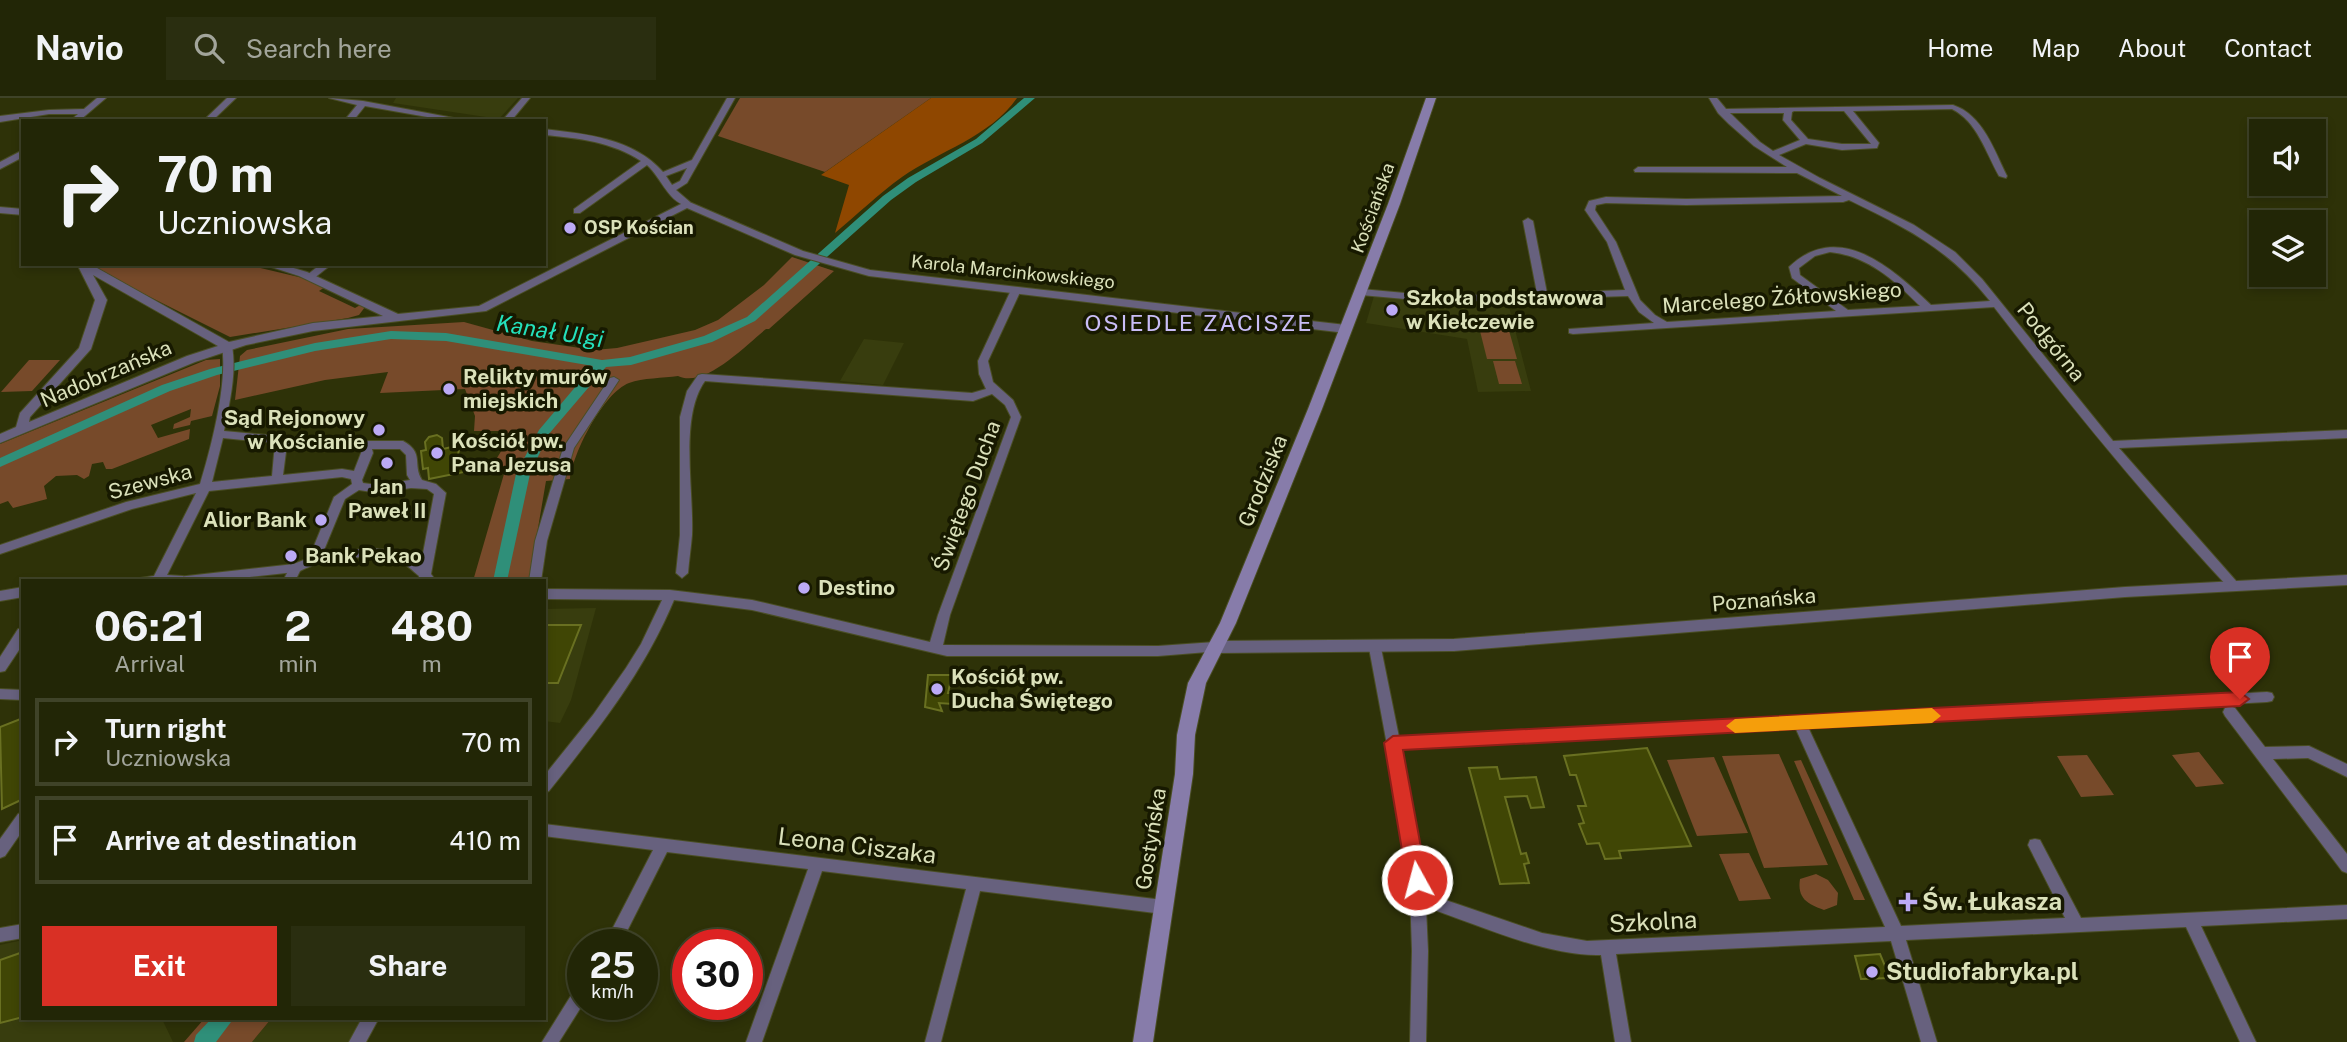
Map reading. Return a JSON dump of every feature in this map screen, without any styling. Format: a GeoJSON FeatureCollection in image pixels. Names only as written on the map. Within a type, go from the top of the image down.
{"type":"FeatureCollection","features":[{"type":"Feature","properties":{"kind":"main road","name":"Kościańska"},"geometry":{"type":"LineString","coordinates":[[1346,329],[1431,98]]}},
{"type":"Feature","properties":{"kind":"main road","name":"Grodziska"},"geometry":{"type":"LineString","coordinates":[[1215,647],[1228,623],[1346,329]]}},
{"type":"Feature","properties":{"kind":"main road","name":"Gostyńska"},"geometry":{"type":"LineString","coordinates":[[1143,1042],[1194,694],[1215,647]]}},
{"type":"Feature","properties":{"kind":"street"},"geometry":{"type":"LineString","coordinates":[[77,119],[102,98]]}},
{"type":"Feature","properties":{"kind":"street"},"geometry":{"type":"LineString","coordinates":[[209,119],[232,98]]}},
{"type":"Feature","properties":{"kind":"street"},"geometry":{"type":"LineString","coordinates":[[333,98],[455,119]]}},
{"type":"Feature","properties":{"kind":"street"},"geometry":{"type":"LineString","coordinates":[[508,119],[526,98]]}},
{"type":"Feature","properties":{"kind":"street"},"geometry":{"type":"LineString","coordinates":[[671,189],[683,183],[731,98]]}},
{"type":"Feature","properties":{"kind":"street","name":"Podgórna"},"geometry":{"type":"LineString","coordinates":[[1713,98],[1721,111],[1744,135],[1801,170],[1941,245],[1965,267],[2109,444],[2234,586]]}},
{"type":"Feature","properties":{"kind":"street"},"geometry":{"type":"LineString","coordinates":[[350,119],[363,103]]}},
{"type":"Feature","properties":{"kind":"street"},"geometry":{"type":"LineString","coordinates":[[1773,154],[1805,141],[1842,147],[1874,146],[1875,143],[1847,109]]}},
{"type":"Feature","properties":{"kind":"street"},"geometry":{"type":"LineString","coordinates":[[1721,111],[1964,109],[2003,176]]}},
{"type":"Feature","properties":{"kind":"street"},"geometry":{"type":"LineString","coordinates":[[0,119],[87,111]]}},
{"type":"Feature","properties":{"kind":"street"},"geometry":{"type":"LineString","coordinates":[[1788,111],[1787,120],[1805,141]]}},
{"type":"Feature","properties":{"kind":"street"},"geometry":{"type":"LineString","coordinates":[[546,132],[606,140],[622,146],[647,161],[662,175],[677,198],[687,204]]}},
{"type":"Feature","properties":{"kind":"street"},"geometry":{"type":"LineString","coordinates":[[0,166],[21,154]]}},
{"type":"Feature","properties":{"kind":"street"},"geometry":{"type":"LineString","coordinates":[[576,211],[647,161]]}},
{"type":"Feature","properties":{"kind":"street"},"geometry":{"type":"LineString","coordinates":[[662,175],[696,161]]}},
{"type":"Feature","properties":{"kind":"street","name":"Podgórna"},"geometry":{"type":"LineString","coordinates":[[1638,170],[1801,170]]}},
{"type":"Feature","properties":{"kind":"street"},"geometry":{"type":"LineString","coordinates":[[1663,323],[1646,315],[1629,293],[1615,249],[1590,210],[1592,203],[1606,200],[1686,202],[1843,199],[1851,195]]}},
{"type":"Feature","properties":{"kind":"street","name":"Karola Marcinkowskiego"},"geometry":{"type":"LineString","coordinates":[[687,204],[803,254],[894,278],[1346,329]]}},
{"type":"Feature","properties":{"kind":"street","name":"Nadobrzańska"},"geometry":{"type":"LineString","coordinates":[[0,439],[228,353],[263,336],[345,323],[466,312],[494,304],[687,204]]}},
{"type":"Feature","properties":{"kind":"street"},"geometry":{"type":"LineString","coordinates":[[0,210],[21,212]]}},
{"type":"Feature","properties":{"kind":"street"},"geometry":{"type":"LineString","coordinates":[[1528,221],[1543,296]]}},
{"type":"Feature","properties":{"kind":"street"},"geometry":{"type":"LineString","coordinates":[[1846,314],[1795,276],[1794,267],[1827,250],[1853,251],[1898,279],[1928,308]]}},
{"type":"Feature","properties":{"kind":"street"},"geometry":{"type":"LineString","coordinates":[[22,429],[24,416],[85,349],[101,300],[83,266]]}},
{"type":"Feature","properties":{"kind":"street"},"geometry":{"type":"LineString","coordinates":[[85,266],[228,353],[228,377],[205,487],[159,579]]}},
{"type":"Feature","properties":{"kind":"street"},"geometry":{"type":"LineString","coordinates":[[274,266],[310,276],[398,318]]}},
{"type":"Feature","properties":{"kind":"street"},"geometry":{"type":"LineString","coordinates":[[310,276],[324,266]]}},
{"type":"Feature","properties":{"kind":"street"},"geometry":{"type":"LineString","coordinates":[[101,300],[125,290]]}},
{"type":"Feature","properties":{"kind":"street","name":"Świętego Ducha"},"geometry":{"type":"LineString","coordinates":[[935,649],[944,615],[1016,417],[1010,406],[990,391],[983,373],[983,361],[1016,290]]}},
{"type":"Feature","properties":{"kind":"street"},"geometry":{"type":"LineString","coordinates":[[1361,292],[1437,299],[1629,293]]}},
{"type":"Feature","properties":{"kind":"street","name":"Marcelego Żółtowskiego"},"geometry":{"type":"LineString","coordinates":[[1573,331],[1650,327],[1663,323],[1994,304]]}},
{"type":"Feature","properties":{"kind":"street"},"geometry":{"type":"LineString","coordinates":[[345,323],[373,307]]}},
{"type":"Feature","properties":{"kind":"street"},"geometry":{"type":"LineString","coordinates":[[682,573],[686,535],[685,416],[692,391],[702,377],[973,397],[990,391]]}},
{"type":"Feature","properties":{"kind":"street"},"geometry":{"type":"LineString","coordinates":[[535,579],[541,541],[569,448],[614,380]]}},
{"type":"Feature","properties":{"kind":"street"},"geometry":{"type":"LineString","coordinates":[[217,434],[280,440],[403,445],[409,448],[413,475],[419,484]]}},
{"type":"Feature","properties":{"kind":"street"},"geometry":{"type":"LineString","coordinates":[[2109,444],[2347,434]]}},
{"type":"Feature","properties":{"kind":"street"},"geometry":{"type":"LineString","coordinates":[[277,478],[282,446],[280,440]]}},
{"type":"Feature","properties":{"kind":"street"},"geometry":{"type":"LineString","coordinates":[[314,561],[340,497],[358,481],[367,453],[366,445]]}},
{"type":"Feature","properties":{"kind":"street","name":"Szewska"},"geometry":{"type":"LineString","coordinates":[[0,550],[130,505],[205,487],[342,473],[358,481]]}},
{"type":"Feature","properties":{"kind":"street"},"geometry":{"type":"LineString","coordinates":[[358,481],[372,489],[419,484],[434,487],[440,493],[426,579]]}},
{"type":"Feature","properties":{"kind":"street"},"geometry":{"type":"LineString","coordinates":[[189,579],[295,568],[314,561],[393,554],[415,564],[426,579]]}},
{"type":"Feature","properties":{"kind":"street"},"geometry":{"type":"LineString","coordinates":[[290,579],[295,568]]}},
{"type":"Feature","properties":{"kind":"street","name":"Poznańska"},"geometry":{"type":"LineString","coordinates":[[1215,647],[1375,648],[1454,645],[2234,586],[2347,583]]}},
{"type":"Feature","properties":{"kind":"street"},"geometry":{"type":"LineString","coordinates":[[0,596],[21,592]]}},
{"type":"Feature","properties":{"kind":"street"},"geometry":{"type":"LineString","coordinates":[[546,594],[670,595],[785,611],[935,649],[1158,651],[1215,647]]}},
{"type":"Feature","properties":{"kind":"street"},"geometry":{"type":"LineString","coordinates":[[546,785],[634,670],[649,645],[670,595]]}},
{"type":"Feature","properties":{"kind":"street"},"geometry":{"type":"LineString","coordinates":[[0,667],[21,636]]}},
{"type":"Feature","properties":{"kind":"street"},"geometry":{"type":"LineString","coordinates":[[1375,648],[1410,826],[1419,898],[1418,1042]]}},
{"type":"Feature","properties":{"kind":"street"},"geometry":{"type":"LineString","coordinates":[[0,694],[21,695]]}},
{"type":"Feature","properties":{"kind":"street"},"geometry":{"type":"LineString","coordinates":[[1393,743],[2267,697]]}},
{"type":"Feature","properties":{"kind":"street"},"geometry":{"type":"LineString","coordinates":[[2230,712],[2347,866]]}},
{"type":"Feature","properties":{"kind":"street"},"geometry":{"type":"LineString","coordinates":[[1800,723],[1896,933],[1929,1042]]}},
{"type":"Feature","properties":{"kind":"street"},"geometry":{"type":"LineString","coordinates":[[2261,753],[2309,752],[2347,771]]}},
{"type":"Feature","properties":{"kind":"street"},"geometry":{"type":"LineString","coordinates":[[0,851],[21,821]]}},
{"type":"Feature","properties":{"kind":"street","name":"Leona Ciszaka"},"geometry":{"type":"LineString","coordinates":[[546,830],[1163,907]]}},
{"type":"Feature","properties":{"kind":"street"},"geometry":{"type":"LineString","coordinates":[[2330,844],[2347,842]]}},
{"type":"Feature","properties":{"kind":"street"},"geometry":{"type":"LineString","coordinates":[[620,929],[663,845]]}},
{"type":"Feature","properties":{"kind":"street"},"geometry":{"type":"LineString","coordinates":[[2035,845],[2076,924]]}},
{"type":"Feature","properties":{"kind":"street"},"geometry":{"type":"LineString","coordinates":[[754,1042],[817,864]]}},
{"type":"Feature","properties":{"kind":"street"},"geometry":{"type":"LineString","coordinates":[[933,1042],[975,883]]}},
{"type":"Feature","properties":{"kind":"street","name":"Szkolna"},"geometry":{"type":"LineString","coordinates":[[1419,898],[1565,946],[1607,947],[2347,912]]}},
{"type":"Feature","properties":{"kind":"street"},"geometry":{"type":"LineString","coordinates":[[2190,919],[2248,1042]]}},
{"type":"Feature","properties":{"kind":"street"},"geometry":{"type":"LineString","coordinates":[[0,935],[21,931]]}},
{"type":"Feature","properties":{"kind":"street"},"geometry":{"type":"LineString","coordinates":[[1607,947],[1623,1042]]}},
{"type":"Feature","properties":{"kind":"street"},"geometry":{"type":"LineString","coordinates":[[550,1042],[567,1016]]}},
{"type":"Feature","properties":{"kind":"street"},"geometry":{"type":"LineString","coordinates":[[357,1042],[370,1020]]}},
{"type":"Feature","properties":{"kind":"shaded area"},"geometry":{"type":"Polygon","coordinates":[[[396,98],[518,98],[499,119],[393,103],[396,98]]]}},
{"type":"Feature","properties":{"kind":"shaded area"},"geometry":{"type":"Polygon","coordinates":[[[740,98],[931,98],[825,172],[718,136],[740,98]]]}},
{"type":"Feature","properties":{"kind":"shaded area"},"geometry":{"type":"Polygon","coordinates":[[[931,98],[1017,98],[993,123],[902,177],[835,233],[849,185],[821,175],[931,98]]]}},
{"type":"Feature","properties":{"kind":"shaded area"},"geometry":{"type":"Polygon","coordinates":[[[792,257],[834,271],[769,329],[712,371],[688,378],[678,376],[635,381],[619,389],[609,399],[583,440],[570,479],[546,481],[529,579],[474,579],[506,467],[492,466],[508,440],[499,435],[498,431],[474,431],[475,416],[465,389],[380,393],[388,372],[325,380],[235,400],[240,356],[247,350],[348,329],[464,322],[532,341],[594,350],[617,348],[695,330],[718,320],[764,285],[792,257]]]}},
{"type":"Feature","properties":{"kind":"shaded area"},"geometry":{"type":"Polygon","coordinates":[[[95,266],[252,266],[303,278],[325,287],[319,291],[355,308],[362,304],[365,307],[359,315],[348,318],[230,337],[100,272],[95,266]]]}},
{"type":"Feature","properties":{"kind":"shaded area"},"geometry":{"type":"Polygon","coordinates":[[[1374,296],[1416,301],[1507,299],[1531,391],[1478,392],[1467,339],[1366,323],[1374,296]]]}},
{"type":"Feature","properties":{"kind":"shaded area"},"geometry":{"type":"Polygon","coordinates":[[[1479,327],[1508,327],[1517,359],[1487,359],[1479,327]]]}},
{"type":"Feature","properties":{"kind":"shaded area"},"geometry":{"type":"Polygon","coordinates":[[[864,339],[904,343],[883,385],[840,381],[864,339]]]}},
{"type":"Feature","properties":{"kind":"shaded area"},"geometry":{"type":"Polygon","coordinates":[[[220,359],[220,386],[212,416],[173,429],[174,424],[190,417],[191,409],[151,425],[158,438],[190,429],[189,439],[112,469],[106,469],[103,462],[92,464],[89,476],[84,479],[77,475],[56,476],[44,486],[47,499],[13,508],[8,501],[0,504],[0,444],[206,360],[220,359]]]}},
{"type":"Feature","properties":{"kind":"shaded area"},"geometry":{"type":"Polygon","coordinates":[[[29,360],[60,360],[32,391],[1,392],[29,360]]]}},
{"type":"Feature","properties":{"kind":"shaded area"},"geometry":{"type":"Polygon","coordinates":[[[1493,361],[1515,361],[1522,384],[1499,384],[1493,361]]]}},
{"type":"Feature","properties":{"kind":"shaded area"},"geometry":{"type":"Polygon","coordinates":[[[596,608],[571,700],[560,723],[546,721],[546,609],[596,608]]]}},
{"type":"Feature","properties":{"kind":"shaded area"},"geometry":{"type":"Polygon","coordinates":[[[2199,752],[2224,784],[2196,787],[2172,755],[2199,752]]]}},
{"type":"Feature","properties":{"kind":"shaded area"},"geometry":{"type":"Polygon","coordinates":[[[1779,754],[1828,865],[1764,868],[1722,756],[1779,754]]]}},
{"type":"Feature","properties":{"kind":"shaded area"},"geometry":{"type":"Polygon","coordinates":[[[2087,755],[2114,795],[2081,797],[2057,756],[2087,755]]]}},
{"type":"Feature","properties":{"kind":"shaded area"},"geometry":{"type":"Polygon","coordinates":[[[1714,757],[1748,833],[1697,836],[1667,760],[1714,757]]]}},
{"type":"Feature","properties":{"kind":"shaded area"},"geometry":{"type":"Polygon","coordinates":[[[1801,760],[1865,900],[1854,900],[1794,761],[1801,760]]]}},
{"type":"Feature","properties":{"kind":"shaded area"},"geometry":{"type":"Polygon","coordinates":[[[1749,853],[1771,899],[1739,901],[1719,854],[1749,853]]]}},
{"type":"Feature","properties":{"kind":"shaded area"},"geometry":{"type":"Polygon","coordinates":[[[1816,874],[1828,880],[1838,893],[1837,905],[1824,910],[1804,899],[1799,886],[1800,879],[1816,874]]]}},
{"type":"Feature","properties":{"kind":"shaded area"},"geometry":{"type":"Polygon","coordinates":[[[21,940],[21,1020],[162,1020],[173,1042],[0,1042],[0,945],[21,940]]]}},
{"type":"Feature","properties":{"kind":"shaded area"},"geometry":{"type":"Polygon","coordinates":[[[203,1020],[270,1020],[252,1042],[184,1042],[203,1020]]]}},
{"type":"Feature","properties":{"kind":"shaded area"},"geometry":{"type":"Polygon","coordinates":[[[270,1020],[364,1020],[348,1042],[252,1042],[270,1020]]]}},
{"type":"Feature","properties":{"kind":"building","name":"Kościół pw. Pana Jezusa"},"geometry":{"type":"Polygon","coordinates":[[[437,435],[442,438],[443,449],[460,445],[456,464],[466,461],[464,472],[429,479],[428,468],[423,469],[421,451],[426,450],[425,442],[429,437],[437,435]]]}},
{"type":"Feature","properties":{"kind":"building"},"geometry":{"type":"Polygon","coordinates":[[[546,625],[581,625],[558,683],[546,683],[546,625]]]}},
{"type":"Feature","properties":{"kind":"building","name":"Kościół pw. Ducha Świętego"},"geometry":{"type":"Polygon","coordinates":[[[928,675],[952,675],[948,693],[955,693],[953,704],[939,703],[942,711],[925,707],[928,675]]]}},
{"type":"Feature","properties":{"kind":"building"},"geometry":{"type":"Polygon","coordinates":[[[21,719],[21,800],[2,809],[0,727],[21,719]]]}},
{"type":"Feature","properties":{"kind":"building"},"geometry":{"type":"Polygon","coordinates":[[[1647,748],[1691,846],[1619,851],[1621,858],[1605,859],[1599,843],[1587,844],[1579,824],[1584,823],[1578,806],[1586,806],[1576,775],[1570,775],[1564,756],[1647,748]]]}},
{"type":"Feature","properties":{"kind":"building"},"geometry":{"type":"Polygon","coordinates":[[[1497,767],[1500,779],[1536,777],[1544,807],[1531,808],[1527,796],[1505,797],[1521,854],[1526,853],[1529,863],[1524,864],[1529,883],[1500,884],[1469,768],[1497,767]]]}},
{"type":"Feature","properties":{"kind":"building"},"geometry":{"type":"Polygon","coordinates":[[[21,953],[21,1018],[0,1023],[0,960],[21,953]]]}},
{"type":"Feature","properties":{"kind":"building","name":"Studiofabryka.pl"},"geometry":{"type":"Polygon","coordinates":[[[1880,954],[1890,978],[1861,979],[1855,956],[1880,954]]]}},
{"type":"Feature","properties":{"kind":"waterway","name":"Kanał Ulgi"},"geometry":{"type":"LineString","coordinates":[[602,364],[631,361],[708,339],[751,319],[887,198],[912,180],[979,141],[1030,98]]}},
{"type":"Feature","properties":{"kind":"waterway","name":"Kanał Ulgi"},"geometry":{"type":"LineString","coordinates":[[0,463],[166,388],[214,372],[315,347],[391,335],[446,337],[602,364]]}},
{"type":"Feature","properties":{"kind":"waterway"},"geometry":{"type":"LineString","coordinates":[[500,579],[523,474],[543,433],[602,364]]}},
{"type":"Feature","properties":{"kind":"waterway"},"geometry":{"type":"LineString","coordinates":[[203,1042],[223,1020]]}},
{"type":"Feature","properties":{"kind":"slow traffic"},"geometry":{"type":"LineString","coordinates":[[1735,726],[1932,716]]}},
{"type":"Feature","properties":{"kind":"place","name":"OSP Kościan"},"geometry":{"type":"Point","coordinates":[570,228]}},
{"type":"Feature","properties":{"kind":"place","name":"Szkoła podstawowa w Kiełczewie"},"geometry":{"type":"Point","coordinates":[1392,310]}},
{"type":"Feature","properties":{"kind":"place","name":"Relikty murów miejskich"},"geometry":{"type":"Point","coordinates":[449,389]}},
{"type":"Feature","properties":{"kind":"place","name":"Sąd Rejonowy w Kościanie"},"geometry":{"type":"Point","coordinates":[379,430]}},
{"type":"Feature","properties":{"kind":"place","name":"Kościół pw. Pana Jezusa"},"geometry":{"type":"Point","coordinates":[437,453]}},
{"type":"Feature","properties":{"kind":"place","name":"Jan Paweł II"},"geometry":{"type":"Point","coordinates":[387,463]}},
{"type":"Feature","properties":{"kind":"place","name":"Alior Bank"},"geometry":{"type":"Point","coordinates":[321,520]}},
{"type":"Feature","properties":{"kind":"place","name":"Bank Pekao"},"geometry":{"type":"Point","coordinates":[291,556]}},
{"type":"Feature","properties":{"kind":"place","name":"Destino"},"geometry":{"type":"Point","coordinates":[804,588]}},
{"type":"Feature","properties":{"kind":"place","name":"Kościół pw. Ducha Świętego"},"geometry":{"type":"Point","coordinates":[937,689]}},
{"type":"Feature","properties":{"kind":"place","name":"Św. Łukasza"},"geometry":{"type":"Point","coordinates":[1908,902]}},
{"type":"Feature","properties":{"kind":"place","name":"Studiofabryka.pl"},"geometry":{"type":"Point","coordinates":[1872,972]}},
{"type":"Feature","properties":{"kind":"district","name":"OSIEDLE ZACISZE"},"geometry":{"type":"Point","coordinates":[1199,323]}},
{"type":"Feature","properties":{"kind":"route"},"geometry":{"type":"LineString","coordinates":[[1417,880],[1410,826],[1393,743],[2240,699]]}}]}
